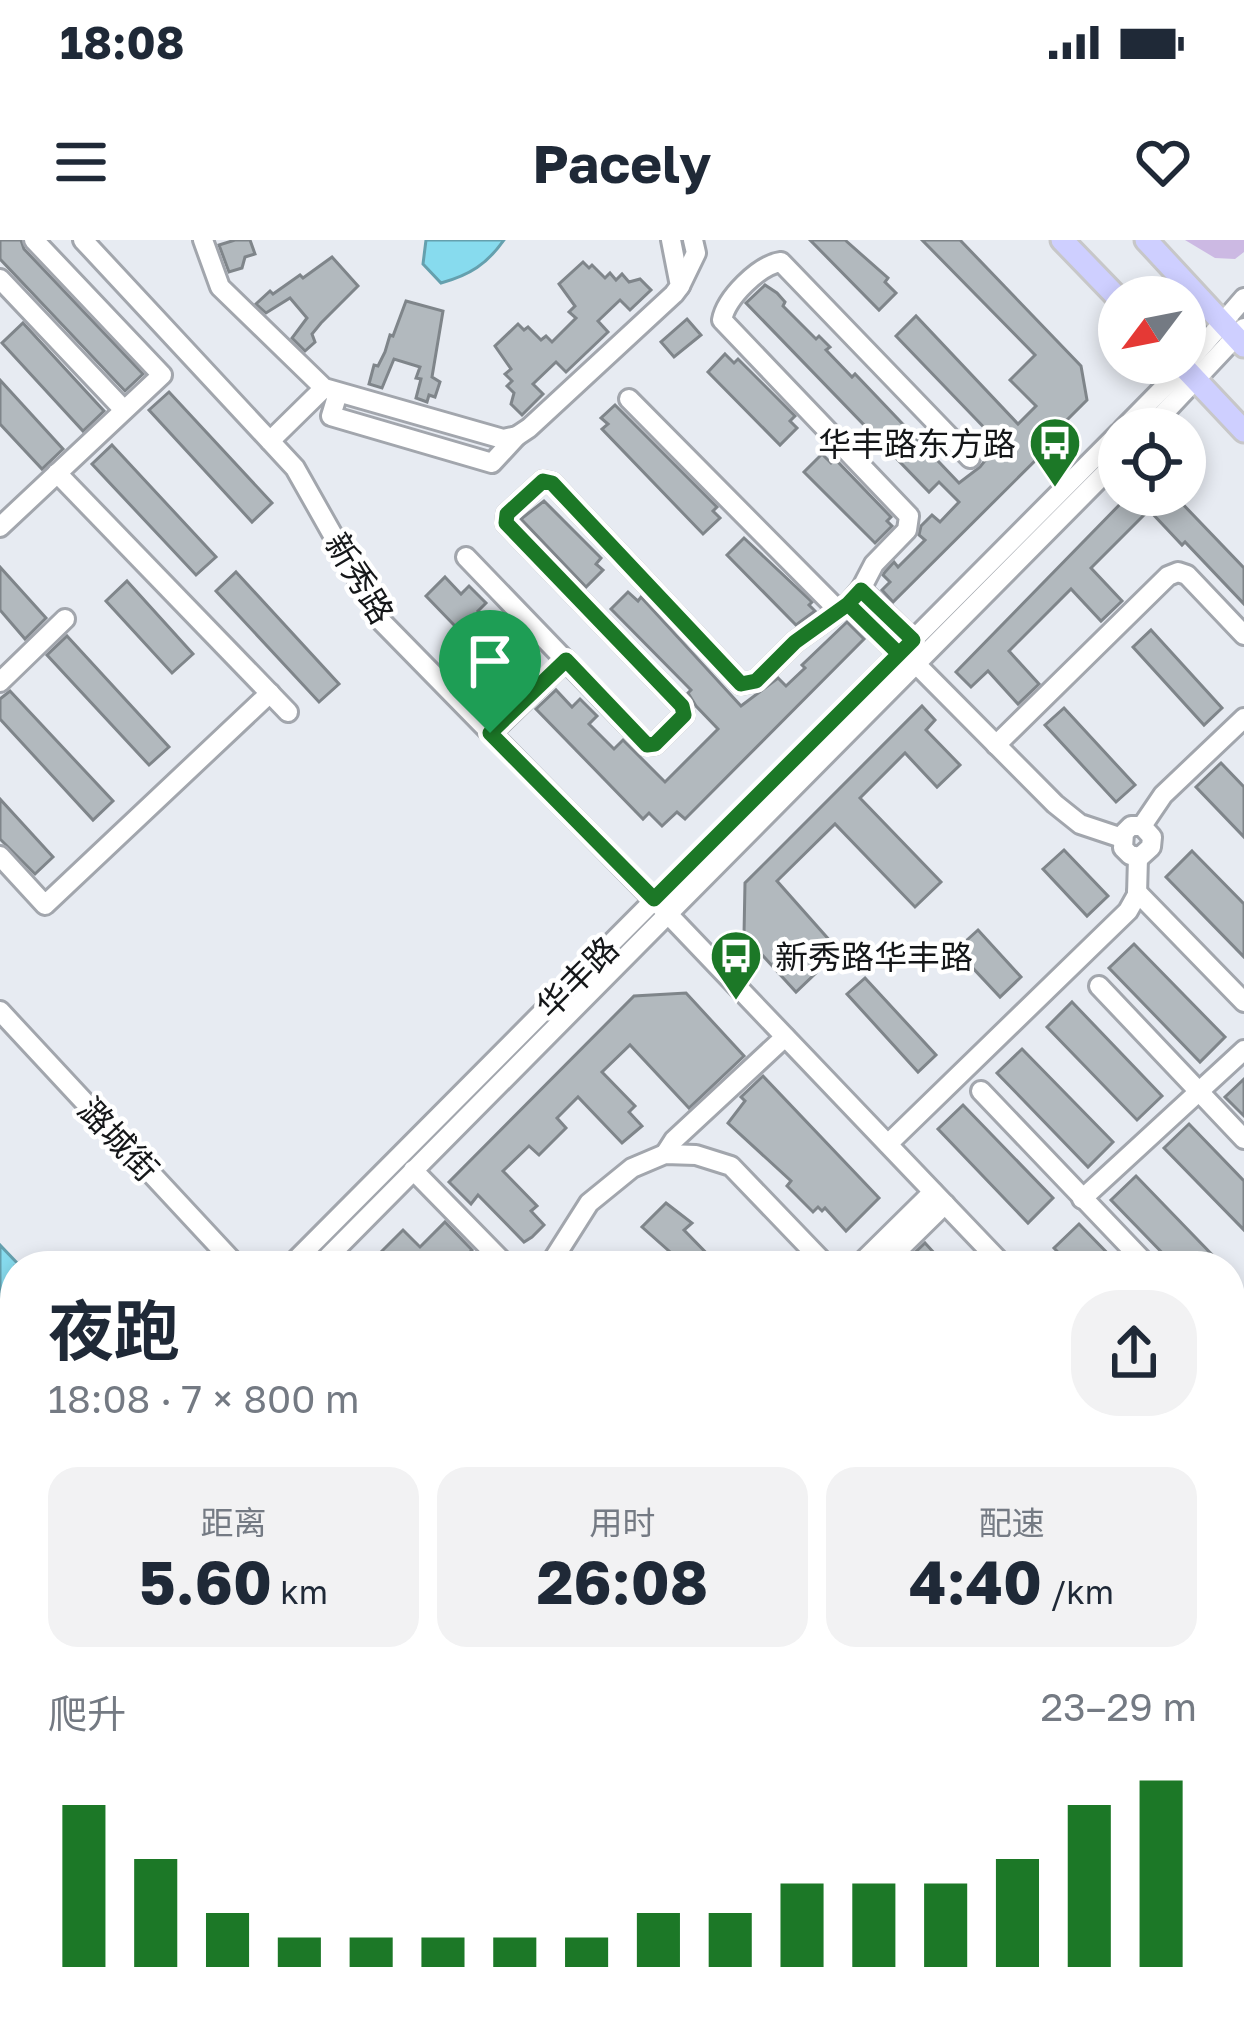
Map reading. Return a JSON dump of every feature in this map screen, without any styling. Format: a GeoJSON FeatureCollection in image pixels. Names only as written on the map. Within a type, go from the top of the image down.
{"type":"FeatureCollection","features":[{"type":"Feature","properties":{"kind":"main road"},"geometry":{"type":"LineString","coordinates":[[1062,240],[1098,277]]}},
{"type":"Feature","properties":{"kind":"main road"},"geometry":{"type":"LineString","coordinates":[[1146,240],[1236,333]]}},
{"type":"Feature","properties":{"kind":"main road"},"geometry":{"type":"LineString","coordinates":[[1200,384],[1244,431]]}},
{"type":"Feature","properties":{"kind":"street"},"geometry":{"type":"LineString","coordinates":[[0,527],[162,374],[34,240]]}},
{"type":"Feature","properties":{"kind":"street","name":"新秀路"},"geometry":{"type":"LineString","coordinates":[[83,240],[295,468],[382,622],[990,1251]]}},
{"type":"Feature","properties":{"kind":"street"},"geometry":{"type":"LineString","coordinates":[[184,240],[212,268]]}},
{"type":"Feature","properties":{"kind":"street"},"geometry":{"type":"LineString","coordinates":[[203,240],[220,287],[331,390],[502,439],[517,436],[680,286],[696,253],[693,240]]}},
{"type":"Feature","properties":{"kind":"street"},"geometry":{"type":"LineString","coordinates":[[671,240],[680,286]]}},
{"type":"Feature","properties":{"kind":"street"},"geometry":{"type":"LineString","coordinates":[[466,557],[647,745],[655,744],[684,715],[682,706],[506,523],[507,514],[543,481],[552,483],[741,684],[756,681],[795,642],[849,601],[874,564],[908,530],[909,516],[722,320],[724,308],[768,264],[781,262],[970,458]]}},
{"type":"Feature","properties":{"kind":"street"},"geometry":{"type":"LineString","coordinates":[[0,279],[124,410]]}},
{"type":"Feature","properties":{"kind":"street","name":"华丰路"},"geometry":{"type":"LineString","coordinates":[[1206,356],[1236,333],[1244,298]]}},
{"type":"Feature","properties":{"kind":"street","name":"华丰路"},"geometry":{"type":"LineString","coordinates":[[1146,408],[1172,384]]}},
{"type":"Feature","properties":{"kind":"street"},"geometry":{"type":"LineString","coordinates":[[270,441],[331,390]]}},
{"type":"Feature","properties":{"kind":"street"},"geometry":{"type":"LineString","coordinates":[[629,399],[909,652],[1054,804],[1080,824],[1122,838]]}},
{"type":"Feature","properties":{"kind":"street","name":"华丰路"},"geometry":{"type":"LineString","coordinates":[[334,1251],[1098,455]]}},
{"type":"Feature","properties":{"kind":"street"},"geometry":{"type":"LineString","coordinates":[[58,473],[288,712]]}},
{"type":"Feature","properties":{"kind":"street","name":"华丰路"},"geometry":{"type":"LineString","coordinates":[[909,652],[1098,478]]}},
{"type":"Feature","properties":{"kind":"street"},"geometry":{"type":"LineString","coordinates":[[996,745],[1168,575],[1187,574],[1244,635]]}},
{"type":"Feature","properties":{"kind":"street"},"geometry":{"type":"LineString","coordinates":[[0,682],[65,619]]}},
{"type":"Feature","properties":{"kind":"street"},"geometry":{"type":"LineString","coordinates":[[490,733],[566,660]]}},
{"type":"Feature","properties":{"kind":"street"},"geometry":{"type":"LineString","coordinates":[[0,856],[45,905],[270,693]]}},
{"type":"Feature","properties":{"kind":"street"},"geometry":{"type":"LineString","coordinates":[[1138,857],[1126,852],[1122,838],[1127,829],[1142,826],[1163,795],[1244,718]]}},
{"type":"Feature","properties":{"kind":"street"},"geometry":{"type":"LineString","coordinates":[[1138,857],[1153,842],[1142,826]]}},
{"type":"Feature","properties":{"kind":"street"},"geometry":{"type":"LineString","coordinates":[[888,1144],[1128,911],[1137,892],[1138,857]]}},
{"type":"Feature","properties":{"kind":"street"},"geometry":{"type":"LineString","coordinates":[[1137,892],[1244,1002]]}},
{"type":"Feature","properties":{"kind":"street","name":"华丰路"},"geometry":{"type":"LineString","coordinates":[[305,1251],[660,906]]}},
{"type":"Feature","properties":{"kind":"street"},"geometry":{"type":"LineString","coordinates":[[1099,986],[1244,1139]]}},
{"type":"Feature","properties":{"kind":"street","name":"潞城街"},"geometry":{"type":"LineString","coordinates":[[0,1011],[223,1251]]}},
{"type":"Feature","properties":{"kind":"street"},"geometry":{"type":"LineString","coordinates":[[665,1154],[674,1140],[785,1037]]}},
{"type":"Feature","properties":{"kind":"street"},"geometry":{"type":"LineString","coordinates":[[1082,1199],[1244,1049]]}},
{"type":"Feature","properties":{"kind":"street"},"geometry":{"type":"LineString","coordinates":[[981,1091],[1133,1251]]}},
{"type":"Feature","properties":{"kind":"street"},"geometry":{"type":"LineString","coordinates":[[559,1251],[589,1203],[632,1168],[665,1154],[696,1155],[731,1166],[813,1251]]}},
{"type":"Feature","properties":{"kind":"street"},"geometry":{"type":"LineString","coordinates":[[413,1170],[492,1251]]}},
{"type":"Feature","properties":{"kind":"street"},"geometry":{"type":"LineString","coordinates":[[876,1251],[939,1198]]}},
{"type":"Feature","properties":{"kind":"street"},"geometry":{"type":"LineString","coordinates":[[895,1251],[939,1198]]}},
{"type":"Feature","properties":{"kind":"shaded area"},"geometry":{"type":"Polygon","coordinates":[[[1185,240],[1244,240],[1244,252],[1235,259],[1215,258],[1185,240]]]}},
{"type":"Feature","properties":{"kind":"water"},"geometry":{"type":"Polygon","coordinates":[[[426,240],[504,240],[477,268],[441,283],[423,264],[426,240]]]}},
{"type":"Feature","properties":{"kind":"building"},"geometry":{"type":"Polygon","coordinates":[[[0,240],[21,240],[24,249],[143,374],[125,391],[0,259],[0,240]]]}},
{"type":"Feature","properties":{"kind":"building"},"geometry":{"type":"Polygon","coordinates":[[[250,240],[255,254],[245,257],[242,268],[229,272],[219,245],[250,240]]]}},
{"type":"Feature","properties":{"kind":"building"},"geometry":{"type":"Polygon","coordinates":[[[810,240],[845,240],[888,278],[885,282],[896,293],[879,310],[810,240]]]}},
{"type":"Feature","properties":{"kind":"building"},"geometry":{"type":"Polygon","coordinates":[[[922,240],[960,240],[1081,366],[1087,400],[1056,431],[1061,435],[893,602],[882,590],[890,582],[883,575],[925,540],[919,535],[921,526],[932,515],[940,522],[959,502],[939,482],[929,492],[746,303],[765,285],[777,293],[783,306],[830,347],[826,350],[959,483],[999,443],[896,336],[916,316],[1018,424],[1036,406],[1010,380],[1035,355],[922,240]]]}},
{"type":"Feature","properties":{"kind":"building"},"geometry":{"type":"Polygon","coordinates":[[[332,257],[358,286],[312,334],[315,342],[305,351],[292,338],[307,318],[290,298],[266,313],[256,304],[270,291],[273,294],[300,275],[303,278],[332,257]]]}},
{"type":"Feature","properties":{"kind":"building"},"geometry":{"type":"Polygon","coordinates":[[[583,262],[605,278],[610,273],[616,280],[622,274],[629,282],[640,279],[651,290],[630,310],[620,300],[598,321],[608,332],[566,372],[556,362],[533,384],[543,394],[522,415],[511,404],[514,393],[507,386],[512,381],[505,374],[511,369],[495,346],[518,324],[552,342],[576,318],[569,312],[575,306],[559,284],[583,262]]]}},
{"type":"Feature","properties":{"kind":"building"},"geometry":{"type":"Polygon","coordinates":[[[406,301],[443,311],[432,377],[440,382],[435,397],[429,395],[427,402],[416,398],[420,367],[394,359],[382,388],[369,384],[406,301]]]}},
{"type":"Feature","properties":{"kind":"building"},"geometry":{"type":"Polygon","coordinates":[[[687,319],[701,335],[674,357],[661,342],[687,319]]]}},
{"type":"Feature","properties":{"kind":"building"},"geometry":{"type":"Polygon","coordinates":[[[23,323],[104,411],[83,431],[2,343],[23,323]]]}},
{"type":"Feature","properties":{"kind":"building"},"geometry":{"type":"Polygon","coordinates":[[[725,354],[734,363],[738,359],[795,416],[790,421],[797,428],[780,445],[708,372],[725,354]]]}},
{"type":"Feature","properties":{"kind":"building"},"geometry":{"type":"Polygon","coordinates":[[[0,380],[63,449],[42,469],[0,424],[0,380]]]}},
{"type":"Feature","properties":{"kind":"building"},"geometry":{"type":"Polygon","coordinates":[[[169,392],[272,503],[252,522],[149,410],[169,392]]]}},
{"type":"Feature","properties":{"kind":"building"},"geometry":{"type":"Polygon","coordinates":[[[615,405],[717,507],[713,511],[720,518],[703,534],[602,429],[608,424],[601,418],[615,405]]]}},
{"type":"Feature","properties":{"kind":"building"},"geometry":{"type":"Polygon","coordinates":[[[112,445],[216,557],[196,575],[92,464],[112,445]]]}},
{"type":"Feature","properties":{"kind":"building"},"geometry":{"type":"Polygon","coordinates":[[[822,454],[831,463],[835,459],[891,517],[887,521],[892,526],[875,543],[804,472],[822,454]]]}},
{"type":"Feature","properties":{"kind":"building"},"geometry":{"type":"Polygon","coordinates":[[[544,501],[601,558],[596,564],[603,570],[586,587],[521,519],[544,501]]]}},
{"type":"Feature","properties":{"kind":"building"},"geometry":{"type":"Polygon","coordinates":[[[1108,516],[1143,516],[1091,568],[1122,601],[1101,621],[1071,589],[1009,651],[1039,684],[1018,704],[988,671],[971,687],[956,672],[1108,516]]]}},
{"type":"Feature","properties":{"kind":"building"},"geometry":{"type":"Polygon","coordinates":[[[1155,516],[1194,516],[1244,568],[1244,604],[1185,542],[1182,545],[1155,516]]]}},
{"type":"Feature","properties":{"kind":"building"},"geometry":{"type":"Polygon","coordinates":[[[744,538],[812,602],[809,605],[815,611],[796,625],[727,555],[744,538]]]}},
{"type":"Feature","properties":{"kind":"building"},"geometry":{"type":"Polygon","coordinates":[[[0,567],[46,618],[25,639],[0,610],[0,567]]]}},
{"type":"Feature","properties":{"kind":"building"},"geometry":{"type":"Polygon","coordinates":[[[236,572],[339,684],[319,702],[216,591],[236,572]]]}},
{"type":"Feature","properties":{"kind":"building"},"geometry":{"type":"Polygon","coordinates":[[[445,577],[461,594],[469,586],[486,603],[478,611],[502,636],[512,627],[529,645],[519,655],[535,671],[516,689],[426,596],[445,577]]]}},
{"type":"Feature","properties":{"kind":"building"},"geometry":{"type":"Polygon","coordinates":[[[127,581],[193,654],[172,673],[106,601],[127,581]]]}},
{"type":"Feature","properties":{"kind":"building"},"geometry":{"type":"Polygon","coordinates":[[[628,592],[638,601],[641,597],[741,706],[778,678],[786,686],[847,622],[864,639],[685,819],[677,812],[662,826],[649,813],[643,819],[536,709],[556,690],[572,707],[580,699],[597,716],[589,724],[614,749],[623,740],[665,782],[718,729],[696,706],[688,693],[691,690],[611,609],[628,592]]]}},
{"type":"Feature","properties":{"kind":"building"},"geometry":{"type":"Polygon","coordinates":[[[1151,630],[1222,708],[1204,725],[1133,647],[1151,630]]]}},
{"type":"Feature","properties":{"kind":"building"},"geometry":{"type":"Polygon","coordinates":[[[67,636],[169,747],[149,765],[47,655],[67,636]]]}},
{"type":"Feature","properties":{"kind":"building"},"geometry":{"type":"Polygon","coordinates":[[[10,691],[113,801],[93,820],[0,719],[0,699],[10,691]]]}},
{"type":"Feature","properties":{"kind":"building"},"geometry":{"type":"Polygon","coordinates":[[[922,706],[935,720],[926,730],[960,765],[937,787],[905,753],[860,798],[941,882],[915,907],[835,824],[777,881],[839,951],[796,992],[744,935],[745,883],[922,706]]]}},
{"type":"Feature","properties":{"kind":"building"},"geometry":{"type":"Polygon","coordinates":[[[1064,708],[1135,785],[1116,802],[1045,725],[1064,708]]]}},
{"type":"Feature","properties":{"kind":"building"},"geometry":{"type":"Polygon","coordinates":[[[1221,763],[1244,787],[1244,837],[1196,787],[1221,763]]]}},
{"type":"Feature","properties":{"kind":"building"},"geometry":{"type":"Polygon","coordinates":[[[0,799],[53,857],[35,874],[0,839],[0,799]]]}},
{"type":"Feature","properties":{"kind":"building"},"geometry":{"type":"Polygon","coordinates":[[[1064,850],[1108,896],[1087,916],[1043,869],[1064,850]]]}},
{"type":"Feature","properties":{"kind":"building"},"geometry":{"type":"Polygon","coordinates":[[[1192,851],[1244,904],[1244,957],[1166,877],[1192,851]]]}},
{"type":"Feature","properties":{"kind":"building"},"geometry":{"type":"Polygon","coordinates":[[[978,930],[1021,977],[1000,997],[956,950],[978,930]]]}},
{"type":"Feature","properties":{"kind":"building"},"geometry":{"type":"Polygon","coordinates":[[[1134,944],[1225,1037],[1200,1062],[1109,968],[1134,944]]]}},
{"type":"Feature","properties":{"kind":"building"},"geometry":{"type":"Polygon","coordinates":[[[865,978],[936,1055],[918,1072],[847,994],[865,978]]]}},
{"type":"Feature","properties":{"kind":"building"},"geometry":{"type":"Polygon","coordinates":[[[686,993],[744,1056],[689,1108],[630,1045],[602,1072],[635,1106],[629,1112],[642,1126],[622,1143],[578,1097],[557,1118],[566,1128],[539,1155],[529,1146],[503,1171],[537,1206],[531,1211],[544,1225],[532,1237],[524,1242],[478,1195],[471,1204],[449,1182],[634,996],[686,993]]]}},
{"type":"Feature","properties":{"kind":"building"},"geometry":{"type":"Polygon","coordinates":[[[1072,1002],[1162,1096],[1137,1120],[1047,1027],[1072,1002]]]}},
{"type":"Feature","properties":{"kind":"building"},"geometry":{"type":"Polygon","coordinates":[[[1022,1049],[1113,1142],[1088,1167],[997,1073],[1022,1049]]]}},
{"type":"Feature","properties":{"kind":"building"},"geometry":{"type":"Polygon","coordinates":[[[763,1076],[879,1198],[846,1231],[825,1208],[813,1212],[787,1186],[791,1181],[728,1123],[745,1101],[741,1097],[763,1076]]]}},
{"type":"Feature","properties":{"kind":"building"},"geometry":{"type":"Polygon","coordinates":[[[1244,1079],[1244,1116],[1225,1097],[1244,1079]]]}},
{"type":"Feature","properties":{"kind":"building"},"geometry":{"type":"Polygon","coordinates":[[[963,1105],[1053,1198],[1028,1223],[938,1129],[963,1105]]]}},
{"type":"Feature","properties":{"kind":"building"},"geometry":{"type":"Polygon","coordinates":[[[1189,1124],[1244,1181],[1244,1230],[1164,1148],[1189,1124]]]}},
{"type":"Feature","properties":{"kind":"building"},"geometry":{"type":"Polygon","coordinates":[[[1136,1176],[1208,1251],[1160,1251],[1111,1200],[1136,1176]]]}},
{"type":"Feature","properties":{"kind":"building"},"geometry":{"type":"Polygon","coordinates":[[[666,1203],[692,1223],[684,1230],[704,1251],[669,1251],[642,1227],[666,1203]]]}},
{"type":"Feature","properties":{"kind":"building"},"geometry":{"type":"Polygon","coordinates":[[[445,1222],[472,1250],[382,1251],[403,1230],[420,1247],[445,1222]]]}},
{"type":"Feature","properties":{"kind":"building"},"geometry":{"type":"Polygon","coordinates":[[[1079,1224],[1105,1251],[1057,1251],[1054,1248],[1079,1224]]]}},
{"type":"Feature","properties":{"kind":"place","name":"华丰路东方路"},"geometry":{"type":"Point","coordinates":[1055,489]}},
{"type":"Feature","properties":{"kind":"place","name":"新秀路华丰路"},"geometry":{"type":"Point","coordinates":[736,1002]}},
{"type":"Feature","properties":{"kind":"route"},"geometry":{"type":"LineString","coordinates":[[490,733],[566,660],[647,745],[655,744],[684,715],[682,706],[506,523],[507,514],[543,481],[552,483],[741,684],[756,681],[795,642],[848,604],[899,654],[913,640],[861,590],[848,604],[899,654],[654,899],[490,733]]}}]}
